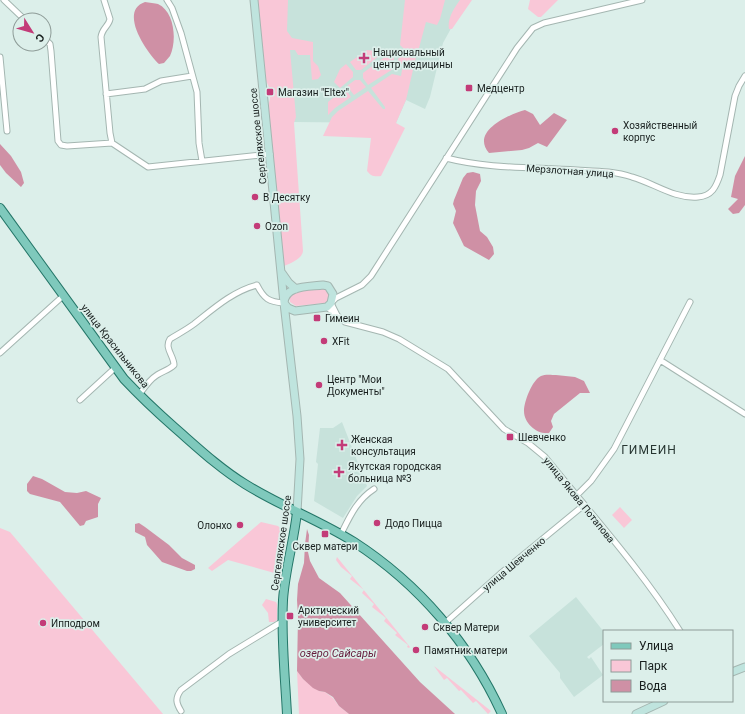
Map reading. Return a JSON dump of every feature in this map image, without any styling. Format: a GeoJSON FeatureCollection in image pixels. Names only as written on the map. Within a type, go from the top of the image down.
{"type":"FeatureCollection","features":[{"type":"Feature","properties":{"kind":"main road","name":"Сергеляхское шоссе"},"geometry":{"type":"LineString","coordinates":[[254,0],[300,459],[297,512],[285,580],[283,621],[287,714]]}},
{"type":"Feature","properties":{"kind":"main road","name":"улица Красильникова"},"geometry":{"type":"LineString","coordinates":[[0,208],[63,296],[139,395],[209,458],[244,483],[285,507],[341,534],[380,560],[420,594],[445,623],[470,657],[502,714]]}},
{"type":"Feature","properties":{"kind":"main road"},"geometry":{"type":"LineString","coordinates":[[281,271],[296,289]]}},
{"type":"Feature","properties":{"kind":"main road"},"geometry":{"type":"LineString","coordinates":[[323,285],[328,286],[333,294],[329,305],[295,311],[288,308],[284,303],[286,294],[296,289],[323,285]]}},
{"type":"Feature","properties":{"kind":"main road"},"geometry":{"type":"LineString","coordinates":[[287,328],[295,311]]}},
{"type":"Feature","properties":{"kind":"main road"},"geometry":{"type":"LineString","coordinates":[[733,672],[745,667]]}},
{"type":"Feature","properties":{"kind":"main road"},"geometry":{"type":"LineString","coordinates":[[636,714],[662,702]]}},
{"type":"Feature","properties":{"kind":"street"},"geometry":{"type":"LineString","coordinates":[[4,0],[17,12]]}},
{"type":"Feature","properties":{"kind":"street"},"geometry":{"type":"LineString","coordinates":[[104,0],[110,22],[102,32],[101,37],[112,143]]}},
{"type":"Feature","properties":{"kind":"street"},"geometry":{"type":"LineString","coordinates":[[167,0],[182,33],[197,92],[199,144],[202,161]]}},
{"type":"Feature","properties":{"kind":"street"},"geometry":{"type":"LineString","coordinates":[[329,305],[336,298],[362,285],[371,276],[507,62],[533,28],[544,23],[642,0]]}},
{"type":"Feature","properties":{"kind":"street"},"geometry":{"type":"LineString","coordinates":[[51,52],[58,141],[61,145],[67,146],[112,143],[148,167],[270,154]]}},
{"type":"Feature","properties":{"kind":"street"},"geometry":{"type":"LineString","coordinates":[[0,57],[6,131]]}},
{"type":"Feature","properties":{"kind":"street"},"geometry":{"type":"LineString","coordinates":[[106,94],[145,88],[161,81],[192,76]]}},
{"type":"Feature","properties":{"kind":"street","name":"Мерзлотная улица"},"geometry":{"type":"LineString","coordinates":[[446,158],[482,165],[622,174],[689,198],[708,195],[715,189],[720,175],[735,96],[745,76]]}},
{"type":"Feature","properties":{"kind":"street"},"geometry":{"type":"LineString","coordinates":[[139,395],[155,376],[174,365],[174,360],[168,347],[170,339],[193,325],[237,292],[257,285],[265,297],[276,302],[284,303]]}},
{"type":"Feature","properties":{"kind":"street"},"geometry":{"type":"LineString","coordinates":[[333,294],[344,294]]}},
{"type":"Feature","properties":{"kind":"street"},"geometry":{"type":"LineString","coordinates":[[0,353],[63,296]]}},
{"type":"Feature","properties":{"kind":"street"},"geometry":{"type":"LineString","coordinates":[[576,496],[591,480],[614,449],[690,302]]}},
{"type":"Feature","properties":{"kind":"street","name":"улица Якова Потапова"},"geometry":{"type":"LineString","coordinates":[[329,305],[338,317],[345,322],[383,332],[400,339],[448,369],[504,429],[528,443],[545,457],[638,571],[679,630]]}},
{"type":"Feature","properties":{"kind":"street"},"geometry":{"type":"LineString","coordinates":[[660,360],[745,414]]}},
{"type":"Feature","properties":{"kind":"street"},"geometry":{"type":"LineString","coordinates":[[80,400],[116,367]]}},
{"type":"Feature","properties":{"kind":"street"},"geometry":{"type":"LineString","coordinates":[[341,534],[356,504],[366,493],[374,489]]}},
{"type":"Feature","properties":{"kind":"street","name":"улица Шевченко"},"geometry":{"type":"LineString","coordinates":[[445,623],[500,574],[584,505]]}},
{"type":"Feature","properties":{"kind":"street"},"geometry":{"type":"LineString","coordinates":[[181,711],[177,704],[177,696],[181,690],[203,672],[283,621]]}},
{"type":"Feature","properties":{"kind":"shaded area","name":"Национальный центр медицины"},"geometry":{"type":"Polygon","coordinates":[[[281,0],[470,0],[454,23],[443,43],[430,97],[425,109],[406,100],[396,123],[294,122],[281,0]]]}},
{"type":"Feature","properties":{"kind":"shaded area","name":"Якутская городская больница №3"},"geometry":{"type":"Polygon","coordinates":[[[342,422],[367,486],[357,496],[343,518],[314,501],[318,464],[316,462],[320,428],[333,428],[342,422]]]}},
{"type":"Feature","properties":{"kind":"shaded area"},"geometry":{"type":"Polygon","coordinates":[[[576,597],[603,631],[603,645],[587,657],[589,659],[591,657],[603,675],[574,697],[560,678],[560,673],[529,636],[576,597]]]}},
{"type":"Feature","properties":{"kind":"green space"},"geometry":{"type":"Polygon","coordinates":[[[257,0],[288,0],[287,31],[292,38],[313,42],[313,61],[318,66],[321,75],[318,79],[312,80],[310,55],[298,55],[295,50],[290,50],[296,117],[294,123],[303,251],[301,256],[284,266],[268,107],[270,94],[266,81],[257,0]]]}},
{"type":"Feature","properties":{"kind":"green space"},"geometry":{"type":"Polygon","coordinates":[[[405,0],[445,0],[437,25],[426,22],[419,48],[417,50],[404,49],[400,45],[405,0]]]}},
{"type":"Feature","properties":{"kind":"green space"},"geometry":{"type":"Polygon","coordinates":[[[460,0],[472,0],[452,29],[449,29],[450,18],[453,10],[460,0]]]}},
{"type":"Feature","properties":{"kind":"green space"},"geometry":{"type":"Polygon","coordinates":[[[530,0],[558,0],[541,17],[538,17],[528,9],[530,0]]]}},
{"type":"Feature","properties":{"kind":"green space"},"geometry":{"type":"Polygon","coordinates":[[[367,50],[384,52],[361,70],[356,70],[350,62],[367,50]]]}},
{"type":"Feature","properties":{"kind":"green space"},"geometry":{"type":"Polygon","coordinates":[[[392,53],[394,57],[393,69],[368,85],[363,78],[363,73],[392,53]]]}},
{"type":"Feature","properties":{"kind":"green space"},"geometry":{"type":"Polygon","coordinates":[[[402,54],[413,58],[416,57],[406,100],[396,123],[405,128],[381,176],[375,176],[371,175],[367,171],[371,138],[323,136],[332,117],[338,111],[368,91],[383,109],[385,109],[371,88],[392,74],[401,76],[403,64],[398,64],[398,59],[402,54]]]}},
{"type":"Feature","properties":{"kind":"green space"},"geometry":{"type":"Polygon","coordinates":[[[346,64],[353,72],[353,77],[340,88],[334,82],[340,69],[346,64]]]}},
{"type":"Feature","properties":{"kind":"green space"},"geometry":{"type":"Polygon","coordinates":[[[355,80],[360,80],[366,87],[354,95],[347,86],[355,80]]]}},
{"type":"Feature","properties":{"kind":"green space"},"geometry":{"type":"Polygon","coordinates":[[[345,88],[351,97],[328,115],[328,102],[345,88]]]}},
{"type":"Feature","properties":{"kind":"green space"},"geometry":{"type":"Polygon","coordinates":[[[323,288],[329,295],[325,303],[296,306],[290,302],[290,296],[295,291],[323,288]]]}},
{"type":"Feature","properties":{"kind":"green space"},"geometry":{"type":"Polygon","coordinates":[[[620,507],[632,520],[624,528],[612,515],[620,507]]]}},
{"type":"Feature","properties":{"kind":"green space"},"geometry":{"type":"Polygon","coordinates":[[[261,522],[278,526],[283,531],[285,545],[280,571],[278,574],[228,560],[212,571],[208,568],[261,522]]]}},
{"type":"Feature","properties":{"kind":"green space","name":"Ипподром"},"geometry":{"type":"Polygon","coordinates":[[[0,528],[10,532],[163,714],[0,714],[0,528]]]}},
{"type":"Feature","properties":{"kind":"green space"},"geometry":{"type":"Polygon","coordinates":[[[337,557],[363,589],[350,579],[352,576],[341,567],[336,560],[337,557]]]}},
{"type":"Feature","properties":{"kind":"green space"},"geometry":{"type":"Polygon","coordinates":[[[364,590],[410,647],[409,648],[407,647],[408,645],[395,635],[397,633],[384,621],[386,618],[372,607],[374,604],[362,593],[364,590]]]}},
{"type":"Feature","properties":{"kind":"green space"},"geometry":{"type":"Polygon","coordinates":[[[266,599],[276,602],[277,604],[277,620],[274,622],[269,622],[268,613],[262,605],[266,599]]]}},
{"type":"Feature","properties":{"kind":"green space"},"geometry":{"type":"Polygon","coordinates":[[[434,666],[491,711],[488,714],[476,701],[473,703],[447,678],[444,680],[434,666]]]}},
{"type":"Feature","properties":{"kind":"green space"},"geometry":{"type":"Polygon","coordinates":[[[297,671],[303,679],[319,691],[325,692],[333,698],[339,706],[349,714],[299,714],[297,671]]]}},
{"type":"Feature","properties":{"kind":"water"},"geometry":{"type":"Polygon","coordinates":[[[145,2],[158,4],[164,8],[171,20],[174,35],[172,50],[170,56],[164,63],[159,64],[148,51],[137,32],[134,23],[134,14],[137,7],[145,2]]]}},
{"type":"Feature","properties":{"kind":"water"},"geometry":{"type":"Polygon","coordinates":[[[525,110],[533,114],[540,125],[554,113],[567,120],[547,147],[538,143],[522,150],[489,153],[484,145],[484,138],[488,131],[494,125],[510,115],[525,110]]]}},
{"type":"Feature","properties":{"kind":"water"},"geometry":{"type":"Polygon","coordinates":[[[0,144],[11,156],[21,172],[24,183],[21,187],[0,165],[0,144]]]}},
{"type":"Feature","properties":{"kind":"water"},"geometry":{"type":"Polygon","coordinates":[[[745,156],[745,205],[739,213],[733,214],[728,209],[738,199],[731,197],[735,176],[745,156]]]}},
{"type":"Feature","properties":{"kind":"water"},"geometry":{"type":"Polygon","coordinates":[[[473,172],[480,174],[481,181],[476,191],[475,205],[480,231],[487,237],[493,247],[494,254],[489,260],[464,246],[453,223],[456,211],[453,204],[454,200],[463,178],[467,173],[473,172]]]}},
{"type":"Feature","properties":{"kind":"water"},"geometry":{"type":"Polygon","coordinates":[[[544,375],[575,377],[584,381],[590,393],[580,393],[554,414],[551,421],[553,427],[549,433],[540,432],[532,428],[526,420],[524,411],[525,402],[532,386],[538,378],[544,375]]]}},
{"type":"Feature","properties":{"kind":"water"},"geometry":{"type":"Polygon","coordinates":[[[33,476],[42,479],[65,492],[77,493],[86,491],[101,498],[98,504],[98,517],[86,521],[84,525],[80,526],[60,502],[30,494],[27,491],[27,484],[33,476]]]}},
{"type":"Feature","properties":{"kind":"water"},"geometry":{"type":"Polygon","coordinates":[[[139,523],[169,545],[182,558],[195,565],[195,569],[187,571],[162,562],[147,545],[145,537],[135,532],[135,524],[139,523]]]}},
{"type":"Feature","properties":{"kind":"water","name":"озеро Сайсары"},"geometry":{"type":"Polygon","coordinates":[[[307,529],[309,535],[308,552],[310,561],[319,578],[340,593],[420,682],[455,714],[349,714],[339,706],[333,697],[325,692],[313,688],[303,679],[297,671],[297,600],[298,584],[304,563],[307,529]]]}},
{"type":"Feature","properties":{"kind":"place","name":"Национальный центр медицины"},"geometry":{"type":"Point","coordinates":[364,58]}},
{"type":"Feature","properties":{"kind":"place","name":"Медцентр"},"geometry":{"type":"Point","coordinates":[469,88]}},
{"type":"Feature","properties":{"kind":"place","name":"Магазин \"Eltex\""},"geometry":{"type":"Point","coordinates":[270,92]}},
{"type":"Feature","properties":{"kind":"place","name":"Хозяйственный корпус"},"geometry":{"type":"Point","coordinates":[615,131]}},
{"type":"Feature","properties":{"kind":"place","name":"В Десятку"},"geometry":{"type":"Point","coordinates":[255,197]}},
{"type":"Feature","properties":{"kind":"place","name":"Ozon"},"geometry":{"type":"Point","coordinates":[257,226]}},
{"type":"Feature","properties":{"kind":"place","name":"Гимеин"},"geometry":{"type":"Point","coordinates":[317,318]}},
{"type":"Feature","properties":{"kind":"place","name":"XFit"},"geometry":{"type":"Point","coordinates":[324,341]}},
{"type":"Feature","properties":{"kind":"place","name":"Центр \"Мои Документы\""},"geometry":{"type":"Point","coordinates":[319,385]}},
{"type":"Feature","properties":{"kind":"place","name":"Шевченко"},"geometry":{"type":"Point","coordinates":[510,437]}},
{"type":"Feature","properties":{"kind":"place","name":"Женская консультация"},"geometry":{"type":"Point","coordinates":[342,445]}},
{"type":"Feature","properties":{"kind":"place","name":"Якутская городская больница №3"},"geometry":{"type":"Point","coordinates":[339,472]}},
{"type":"Feature","properties":{"kind":"place","name":"Додо Пицца"},"geometry":{"type":"Point","coordinates":[377,523]}},
{"type":"Feature","properties":{"kind":"place","name":"Олонхо"},"geometry":{"type":"Point","coordinates":[240,525]}},
{"type":"Feature","properties":{"kind":"place","name":"Сквер матери"},"geometry":{"type":"Point","coordinates":[325,534]}},
{"type":"Feature","properties":{"kind":"place","name":"Арктический университет"},"geometry":{"type":"Point","coordinates":[290,616]}},
{"type":"Feature","properties":{"kind":"place","name":"Ипподром"},"geometry":{"type":"Point","coordinates":[43,623]}},
{"type":"Feature","properties":{"kind":"place","name":"Сквер Матери"},"geometry":{"type":"Point","coordinates":[425,627]}},
{"type":"Feature","properties":{"kind":"place","name":"Памятник матери"},"geometry":{"type":"Point","coordinates":[416,650]}},
{"type":"Feature","properties":{"kind":"district","name":"ГИМЕИН"},"geometry":{"type":"Point","coordinates":[649,450]}}]}
